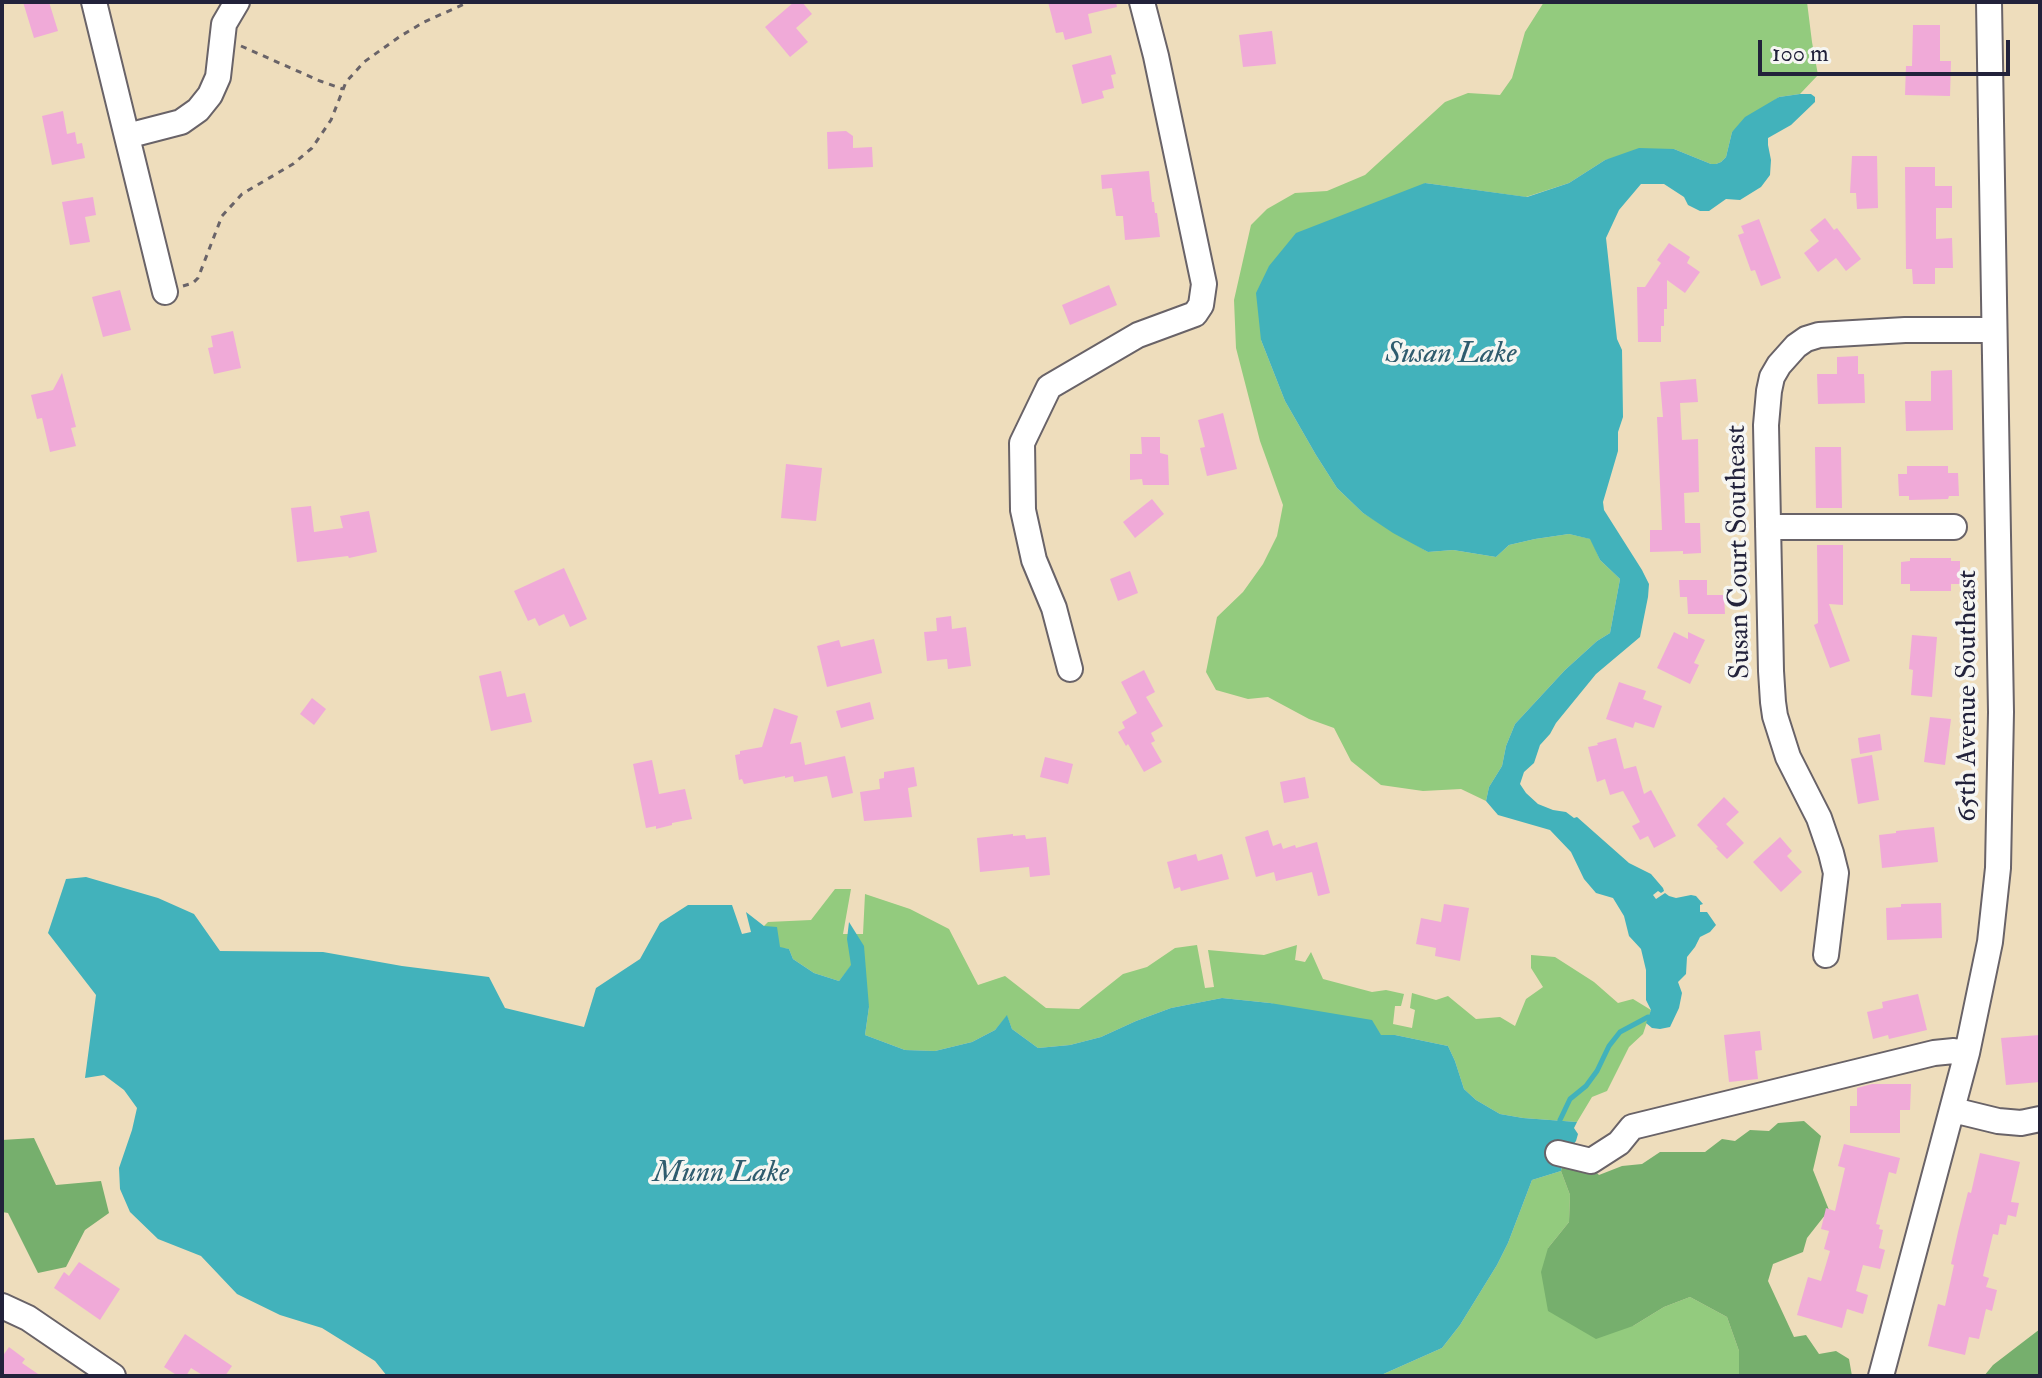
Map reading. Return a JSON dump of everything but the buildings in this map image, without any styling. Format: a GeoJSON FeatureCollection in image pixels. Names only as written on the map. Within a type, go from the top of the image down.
{"type":"FeatureCollection","features":[{"type":"Feature","properties":{"kind":"street"},"geometry":{"type":"LineString","coordinates":[[94,2],[165,292]]}},
{"type":"Feature","properties":{"kind":"street"},"geometry":{"type":"LineString","coordinates":[[127,136],[181,122],[198,110],[210,95],[218,77],[224,24],[237,2]]}},
{"type":"Feature","properties":{"kind":"street"},"geometry":{"type":"LineString","coordinates":[[1070,669],[1054,608],[1034,560],[1023,510],[1022,443],[1049,387],[1138,335],[1195,314],[1201,305],[1204,284],[1142,2]]}},
{"type":"Feature","properties":{"kind":"street","name":"65th Avenue Southeast"},"geometry":{"type":"LineString","coordinates":[[1881,1376],[1967,1053],[1990,942],[1999,844],[2001,712],[1989,2]]}},
{"type":"Feature","properties":{"kind":"street","name":"Susan Court Southeast"},"geometry":{"type":"LineString","coordinates":[[1826,955],[1836,873],[1819,818],[1788,757],[1775,716],[1771,671],[1766,425],[1772,377],[1796,346],[1806,339],[1833,333],[1994,330]]}},
{"type":"Feature","properties":{"kind":"street"},"geometry":{"type":"LineString","coordinates":[[1768,527],[1954,527]]}},
{"type":"Feature","properties":{"kind":"street"},"geometry":{"type":"LineString","coordinates":[[1558,1153],[1591,1161],[1619,1143],[1632,1127],[1934,1053],[1967,1053]]}},
{"type":"Feature","properties":{"kind":"street"},"geometry":{"type":"LineString","coordinates":[[1953,1110],[1998,1121],[2021,1123],[2040,1119]]}},
{"type":"Feature","properties":{"kind":"street"},"geometry":{"type":"LineString","coordinates":[[2,1306],[28,1318],[113,1376]]}},
{"type":"Feature","properties":{"kind":"path"},"geometry":{"type":"LineString","coordinates":[[165,292],[193,283],[198,278],[222,216],[242,194],[293,164],[312,148],[331,120],[352,73],[399,37],[469,2]]}},
{"type":"Feature","properties":{"kind":"path"},"geometry":{"type":"LineString","coordinates":[[222,46],[247,47],[343,89]]}},
{"type":"Feature","properties":{"kind":"green space"},"geometry":{"type":"Polygon","coordinates":[[[1544,2],[1807,2],[1818,75],[1800,94],[1779,97],[1732,132],[1726,157],[1716,164],[1674,149],[1605,160],[1569,183],[1526,197],[1425,183],[1261,340],[1285,401],[1316,455],[1337,488],[1363,513],[1428,552],[1453,550],[1496,557],[1509,545],[1535,539],[1569,534],[1591,539],[1600,560],[1620,579],[1610,633],[1565,670],[1515,724],[1502,766],[1489,787],[1486,801],[1461,789],[1423,791],[1381,785],[1351,761],[1334,728],[1309,719],[1268,697],[1248,699],[1216,690],[1206,672],[1217,617],[1243,592],[1263,564],[1277,536],[1283,505],[1260,441],[1236,348],[1234,300],[1251,225],[1267,209],[1295,193],[1327,191],[1365,175],[1445,102],[1468,93],[1500,95],[1512,78],[1525,32],[1544,2]]]}},
{"type":"Feature","properties":{"kind":"green space"},"geometry":{"type":"Polygon","coordinates":[[[835,889],[851,889],[843,934],[863,934],[865,894],[910,909],[949,929],[978,985],[1005,976],[1046,1008],[1079,1009],[1123,974],[1147,967],[1175,948],[1197,945],[1205,988],[1214,987],[1208,950],[1264,955],[1297,945],[1295,960],[1305,962],[1311,952],[1323,979],[1372,992],[1386,990],[1404,994],[1401,1006],[1395,1006],[1393,1024],[1412,1028],[1415,1010],[1410,1008],[1412,993],[1436,1000],[1448,996],[1476,1019],[1500,1017],[1515,1026],[1526,999],[1543,987],[1531,968],[1531,955],[1555,957],[1594,982],[1618,1003],[1633,999],[1651,1010],[1643,1034],[1629,1047],[1607,1091],[1592,1097],[1577,1122],[1500,1114],[1476,1100],[1464,1089],[1448,1046],[1395,1035],[1381,1036],[1270,1003],[1222,998],[1171,1008],[1101,1037],[1070,1045],[1038,1048],[1012,1029],[1007,1016],[995,1030],[972,1042],[935,1051],[905,1050],[865,1035],[869,1007],[851,966],[839,981],[814,973],[793,959],[789,949],[780,948],[764,926],[768,922],[811,920],[835,889]]]}},
{"type":"Feature","properties":{"kind":"green space"},"geometry":{"type":"Polygon","coordinates":[[[1804,1121],[1821,1136],[1813,1170],[1829,1210],[1807,1238],[1803,1252],[1773,1264],[1768,1281],[1794,1337],[1806,1335],[1819,1354],[1836,1351],[1849,1359],[1852,1376],[1739,1376],[1739,1351],[1727,1317],[1690,1297],[1664,1307],[1633,1326],[1596,1339],[1548,1311],[1541,1272],[1548,1248],[1569,1222],[1570,1195],[1561,1171],[1563,1163],[1587,1163],[1599,1175],[1622,1166],[1642,1164],[1660,1152],[1705,1152],[1722,1139],[1735,1141],[1750,1130],[1769,1131],[1778,1123],[1804,1121]]]}},
{"type":"Feature","properties":{"kind":"green space"},"geometry":{"type":"Polygon","coordinates":[[[34,1138],[56,1185],[101,1181],[109,1213],[85,1230],[66,1267],[38,1273],[8,1213],[2,1212],[2,1140],[34,1138]]]}},
{"type":"Feature","properties":{"kind":"green space"},"geometry":{"type":"Polygon","coordinates":[[[1561,1171],[1570,1195],[1569,1222],[1548,1248],[1633,1326],[1664,1307],[1690,1297],[1727,1317],[1739,1351],[1739,1376],[1379,1376],[1442,1348],[1497,1265],[1532,1180],[1561,1171]]]}},
{"type":"Feature","properties":{"kind":"green space"},"geometry":{"type":"Polygon","coordinates":[[[2040,1329],[2040,1376],[1984,1376],[1993,1365],[2040,1329]]]}},
{"type":"Feature","properties":{"kind":"water","name":"Susan Lake"},"geometry":{"type":"Polygon","coordinates":[[[1811,94],[1815,102],[1791,125],[1768,138],[1770,175],[1761,187],[1740,200],[1726,199],[1709,211],[1700,211],[1688,205],[1684,197],[1664,184],[1641,184],[1619,210],[1606,238],[1617,339],[1622,350],[1623,417],[1618,432],[1618,451],[1603,502],[1604,510],[1649,584],[1648,597],[1640,637],[1596,674],[1556,723],[1540,745],[1534,763],[1524,772],[1520,784],[1538,804],[1577,817],[1629,863],[1651,874],[1664,891],[1653,895],[1656,899],[1665,893],[1676,898],[1696,896],[1703,904],[1700,905],[1700,912],[1707,912],[1716,925],[1700,937],[1687,957],[1686,974],[1678,982],[1682,993],[1679,1008],[1670,1027],[1652,1028],[1646,1023],[1651,1010],[1646,1000],[1646,970],[1641,949],[1629,936],[1624,916],[1613,898],[1596,893],[1584,879],[1571,852],[1550,830],[1498,815],[1486,801],[1489,787],[1502,766],[1515,724],[1565,670],[1610,633],[1620,579],[1600,560],[1590,539],[1569,534],[1535,539],[1509,545],[1496,557],[1453,550],[1428,552],[1363,513],[1337,488],[1285,401],[1261,340],[1256,293],[1269,266],[1296,233],[1425,183],[1527,197],[1569,183],[1605,160],[1639,148],[1674,149],[1716,164],[1726,157],[1732,132],[1745,117],[1779,97],[1811,94]]]}},
{"type":"Feature","properties":{"kind":"water","name":"Munn Lake"},"geometry":{"type":"Polygon","coordinates":[[[86,877],[158,898],[194,914],[220,951],[323,952],[489,977],[505,1008],[584,1027],[596,988],[640,959],[660,923],[688,905],[732,905],[742,934],[751,932],[746,912],[764,926],[777,927],[780,947],[789,949],[793,959],[814,973],[839,981],[851,965],[847,939],[849,922],[864,946],[869,1007],[865,1035],[905,1050],[935,1051],[972,1042],[995,1030],[1007,1015],[1012,1029],[1038,1048],[1070,1045],[1101,1037],[1171,1008],[1222,998],[1270,1003],[1372,1020],[1381,1035],[1448,1046],[1464,1089],[1476,1100],[1500,1114],[1577,1122],[1574,1128],[1578,1134],[1565,1155],[1561,1171],[1532,1180],[1497,1265],[1442,1348],[1379,1376],[387,1376],[375,1361],[322,1328],[280,1315],[237,1294],[201,1256],[158,1239],[130,1212],[120,1189],[119,1168],[137,1108],[124,1090],[104,1075],[85,1078],[96,995],[48,933],[66,879],[86,877]]]}},
{"type":"Feature","properties":{"kind":"waterway"},"geometry":{"type":"LineString","coordinates":[[1560,1120],[1570,1099],[1586,1086],[1620,1032],[1648,1017]]}}]}
